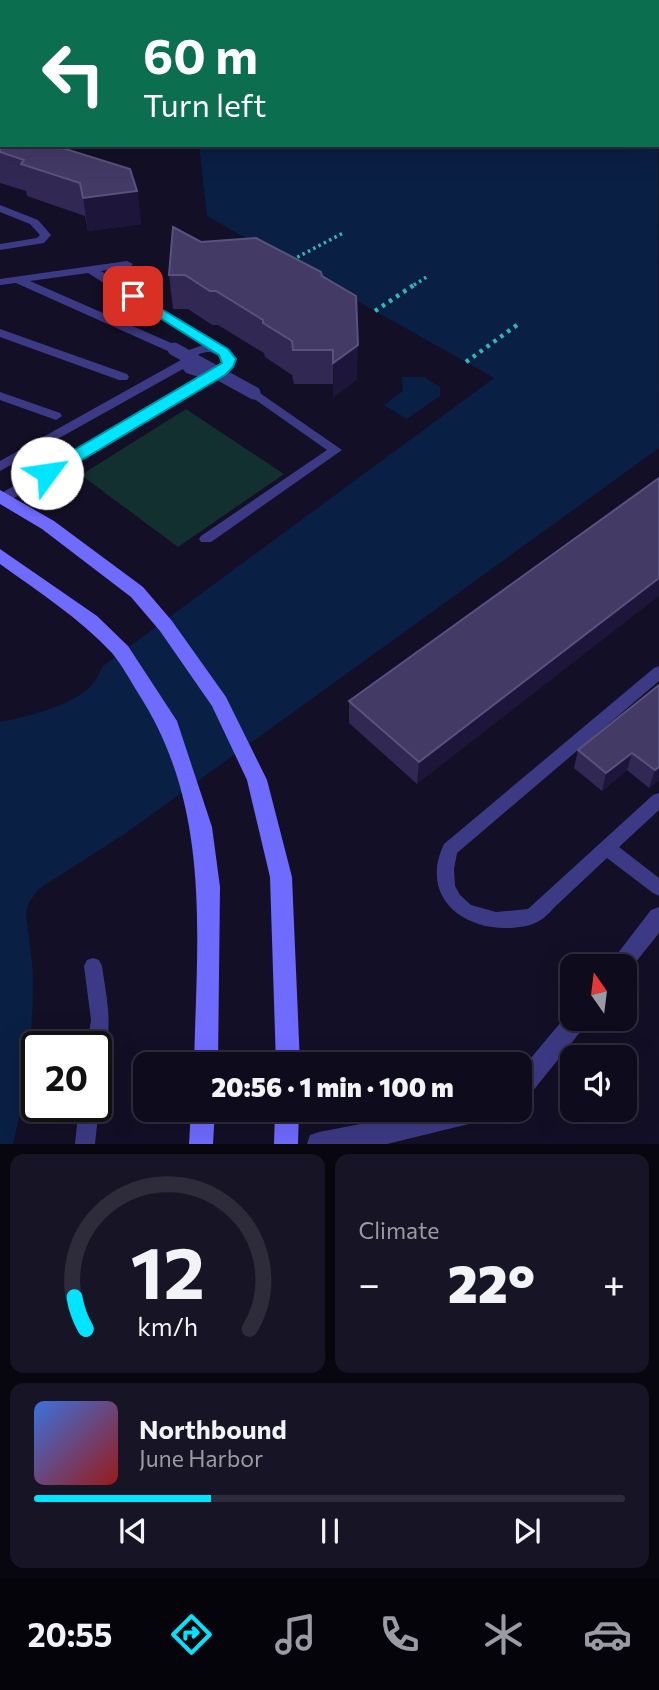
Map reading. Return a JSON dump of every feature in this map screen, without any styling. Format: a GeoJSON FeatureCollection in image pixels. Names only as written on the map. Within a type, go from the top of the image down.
{"type":"FeatureCollection","features":[{"type":"Feature","properties":{"kind":"street"},"geometry":{"type":"LineString","coordinates":[[2,497],[48,525],[137,592],[166,626],[219,702],[257,780],[281,877],[288,1052]]}},
{"type":"Feature","properties":{"kind":"street"},"geometry":{"type":"LineString","coordinates":[[0,555],[91,621],[121,651],[167,721],[202,827],[209,887],[206,1052]]}},
{"type":"Feature","properties":{"kind":"street"},"geometry":{"type":"LineString","coordinates":[[629,954],[659,917]]}},
{"type":"Feature","properties":{"kind":"street"},"geometry":{"type":"LineString","coordinates":[[532,1074],[567,1031]]}},
{"type":"Feature","properties":{"kind":"street"},"geometry":{"type":"LineString","coordinates":[[201,1144],[202,1122]]}},
{"type":"Feature","properties":{"kind":"street"},"geometry":{"type":"LineString","coordinates":[[286,1144],[287,1122]]}},
{"type":"Feature","properties":{"kind":"street"},"geometry":{"type":"LineString","coordinates":[[319,1144],[431,1122]]}},
{"type":"Feature","properties":{"kind":"lane"},"geometry":{"type":"LineString","coordinates":[[0,208],[34,222],[47,235],[40,241],[0,247]]}},
{"type":"Feature","properties":{"kind":"lane"},"geometry":{"type":"LineString","coordinates":[[0,282],[127,264]]}},
{"type":"Feature","properties":{"kind":"lane"},"geometry":{"type":"LineString","coordinates":[[2,497],[225,368],[229,359],[218,349],[90,269]]}},
{"type":"Feature","properties":{"kind":"lane"},"geometry":{"type":"LineString","coordinates":[[16,279],[174,349],[254,393],[336,450],[206,539]]}},
{"type":"Feature","properties":{"kind":"lane"},"geometry":{"type":"LineString","coordinates":[[0,333],[123,377]]}},
{"type":"Feature","properties":{"kind":"lane"},"geometry":{"type":"LineString","coordinates":[[0,467],[186,362],[194,351],[218,349]]}},
{"type":"Feature","properties":{"kind":"lane"},"geometry":{"type":"LineString","coordinates":[[186,362],[194,372],[213,374]]}},
{"type":"Feature","properties":{"kind":"lane"},"geometry":{"type":"LineString","coordinates":[[0,396],[56,415]]}},
{"type":"Feature","properties":{"kind":"lane"},"geometry":{"type":"LineString","coordinates":[[659,673],[450,849],[444,863],[444,879],[449,894],[460,908],[477,918],[497,922],[518,921],[533,916],[659,800]]}},
{"type":"Feature","properties":{"kind":"lane"},"geometry":{"type":"LineString","coordinates":[[607,848],[659,888]]}},
{"type":"Feature","properties":{"kind":"lane"},"geometry":{"type":"LineString","coordinates":[[93,965],[100,1020],[98,1031]]}},
{"type":"Feature","properties":{"kind":"lane"},"geometry":{"type":"LineString","coordinates":[[85,1144],[87,1122]]}},
{"type":"Feature","properties":{"kind":"path"},"geometry":{"type":"LineString","coordinates":[[288,262],[345,232]]}},
{"type":"Feature","properties":{"kind":"path"},"geometry":{"type":"LineString","coordinates":[[375,310],[428,276]]}},
{"type":"Feature","properties":{"kind":"path"},"geometry":{"type":"LineString","coordinates":[[466,362],[517,325]]}},
{"type":"Feature","properties":{"kind":"green space"},"geometry":{"type":"Polygon","coordinates":[[[186,409],[284,474],[178,547],[81,475],[186,409]]]}},
{"type":"Feature","properties":{"kind":"water"},"geometry":{"type":"Polygon","coordinates":[[[199,147],[658,147],[659,448],[126,833],[40,888],[29,902],[26,913],[33,983],[32,1023],[31,1031],[21,1031],[21,1107],[13,1144],[0,1144],[0,722],[46,710],[79,696],[92,684],[103,666],[494,378],[207,216],[199,147]]]}},
{"type":"Feature","properties":{"kind":"water"},"geometry":{"type":"Polygon","coordinates":[[[402,377],[424,377],[440,387],[440,396],[407,419],[384,405],[403,391],[402,377]]]}},
{"type":"Feature","properties":{"kind":"building"},"geometry":{"type":"Polygon","coordinates":[[[0,147],[59,147],[130,169],[137,191],[83,198],[80,183],[21,164],[24,160],[0,152],[0,147]]]}},
{"type":"Feature","properties":{"kind":"building"},"geometry":{"type":"Polygon","coordinates":[[[173,227],[201,242],[256,238],[321,272],[322,276],[356,296],[358,345],[333,363],[333,350],[293,350],[292,341],[216,291],[210,291],[185,275],[169,275],[173,227]]]}},
{"type":"Feature","properties":{"kind":"building"},"geometry":{"type":"Polygon","coordinates":[[[659,478],[659,578],[419,762],[349,701],[659,478]]]}},
{"type":"Feature","properties":{"kind":"building"},"geometry":{"type":"Polygon","coordinates":[[[659,685],[659,767],[655,770],[632,753],[606,773],[578,750],[659,685]]]}},
{"type":"Feature","properties":{"kind":"route"},"geometry":{"type":"LineString","coordinates":[[47,473],[220,372],[228,364],[228,355],[133,296]]}}]}
